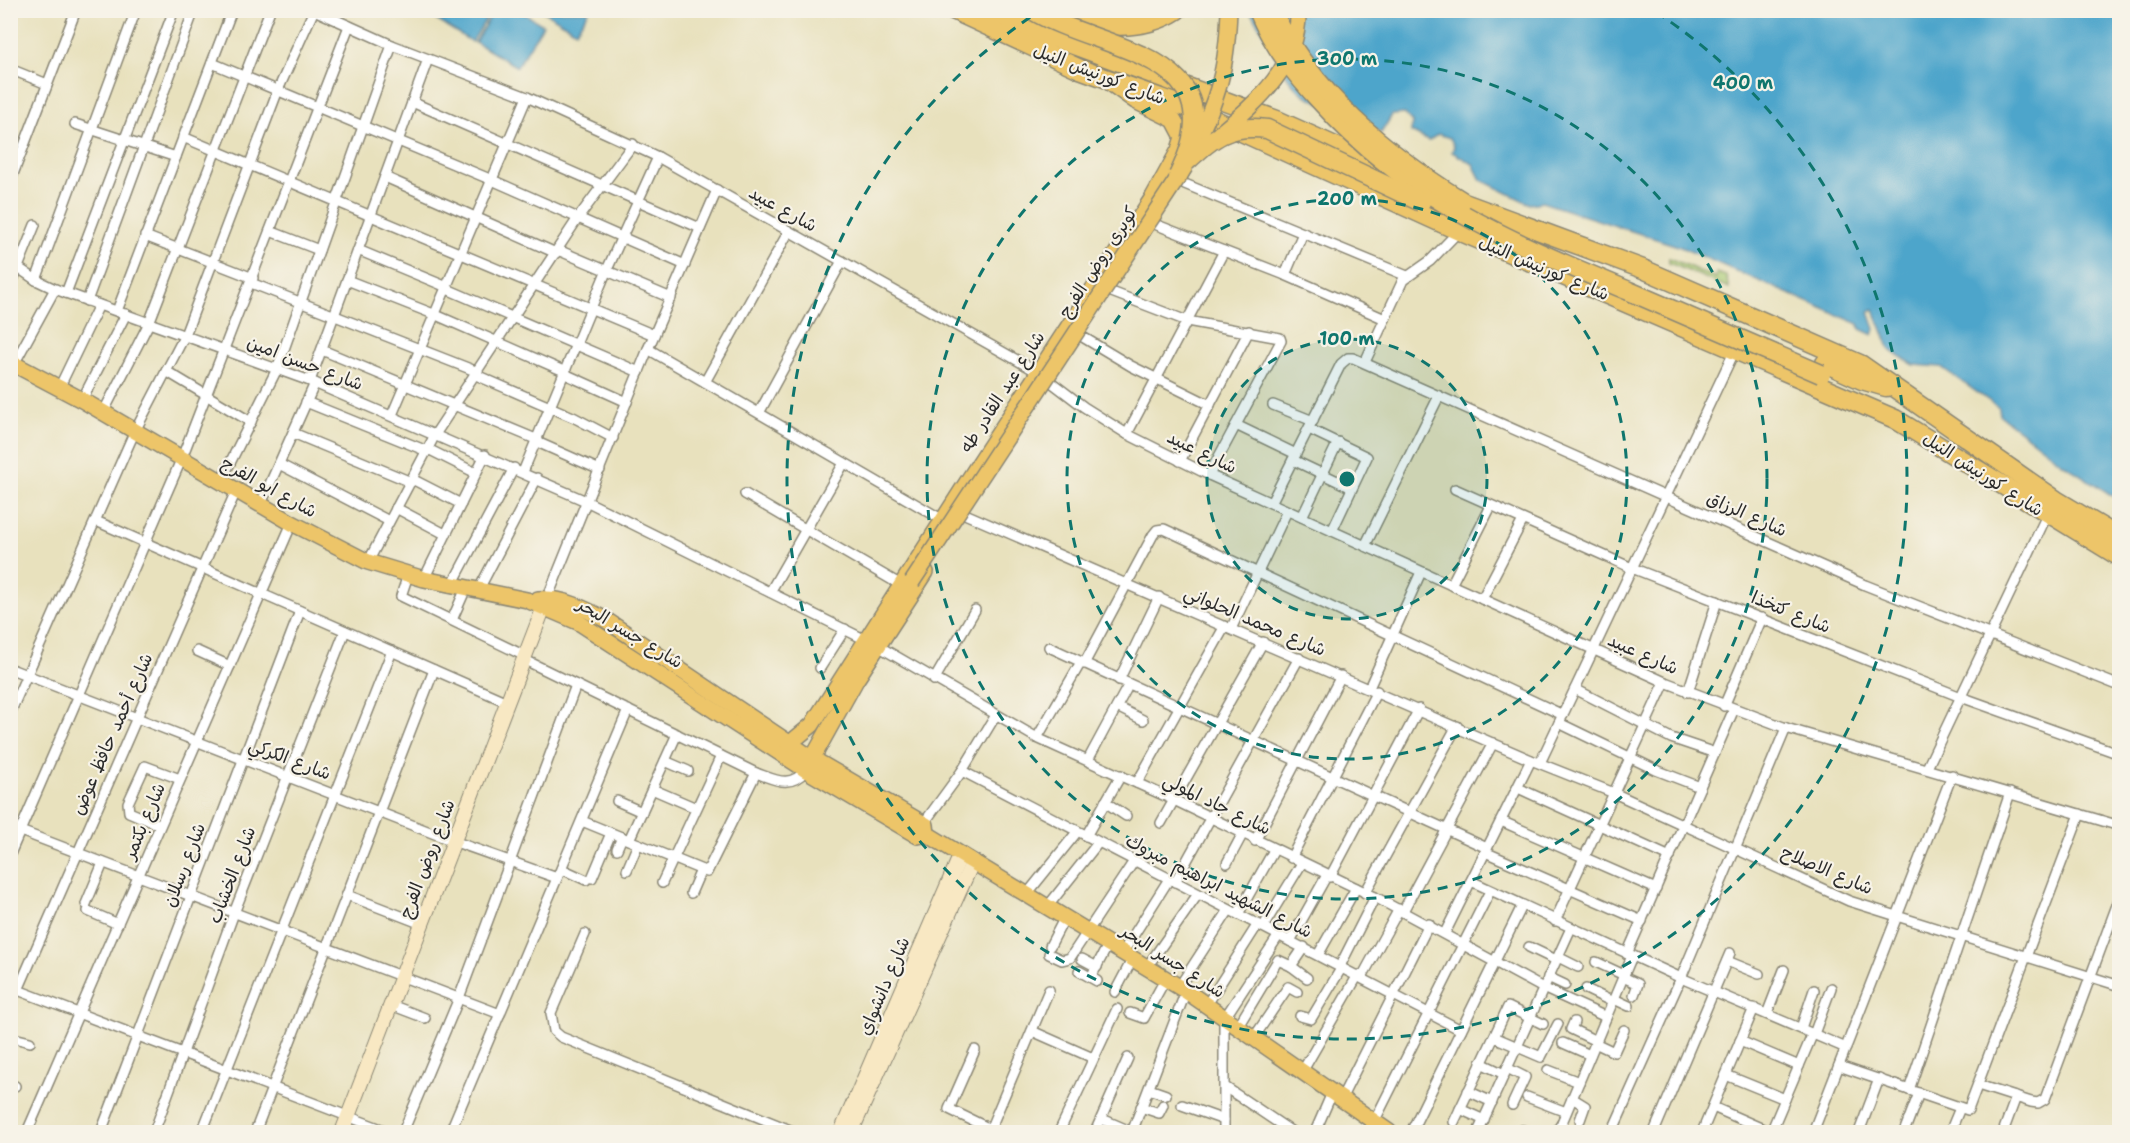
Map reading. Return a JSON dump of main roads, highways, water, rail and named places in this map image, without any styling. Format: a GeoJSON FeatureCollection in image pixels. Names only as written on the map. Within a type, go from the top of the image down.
{"type":"FeatureCollection","features":[{"type":"Feature","properties":{"kind":"highway","name":"شارع كورنيش النيل"},"geometry":{"type":"LineString","coordinates":[[952,10],[1046,55],[1191,109],[1459,231],[1895,419],[2047,515],[2120,557]]}},
{"type":"Feature","properties":{"kind":"highway","name":"شارع كورنيش النيل"},"geometry":{"type":"LineString","coordinates":[[988,10],[1052,37],[1277,120],[1444,195],[1643,269],[1847,358],[1871,370],[2056,500],[2120,538]]}},
{"type":"Feature","properties":{"kind":"highway"},"geometry":{"type":"LineString","coordinates":[[1032,10],[1061,25],[1155,60],[1178,80],[1189,100],[1194,123],[1189,154],[1182,173]]}},
{"type":"Feature","properties":{"kind":"highway"},"geometry":{"type":"LineString","coordinates":[[1044,10],[1090,22],[1125,27],[1160,20],[1177,10]]}},
{"type":"Feature","properties":{"kind":"highway"},"geometry":{"type":"LineString","coordinates":[[1258,10],[1284,59],[1328,110],[1385,164],[1434,198],[1537,252],[1823,368],[1897,389]]}},
{"type":"Feature","properties":{"kind":"highway"},"geometry":{"type":"LineString","coordinates":[[1272,10],[1284,36],[1340,104],[1394,155],[1443,189],[1513,229],[1823,368],[1868,396],[1895,419]]}},
{"type":"Feature","properties":{"kind":"highway"},"geometry":{"type":"LineString","coordinates":[[1182,173],[1227,130],[1241,127],[1267,129],[1502,238],[1538,245],[1579,246]]}},
{"type":"Feature","properties":{"kind":"main road","name":"كوبرى روض الفرج"},"geometry":{"type":"LineString","coordinates":[[1064,333],[1080,319],[1162,194],[1182,173],[1209,117],[1221,85],[1227,47],[1229,10]]}},
{"type":"Feature","properties":{"kind":"main road","name":"كوبرى روض الفرج"},"geometry":{"type":"LineString","coordinates":[[900,610],[907,584],[1182,173],[1195,156],[1276,80],[1292,51],[1298,10]]}},
{"type":"Feature","properties":{"kind":"main road","name":"شارع عبد القادر طه"},"geometry":{"type":"LineString","coordinates":[[809,764],[872,643],[943,520],[1154,197],[1182,144],[1182,131],[1174,120],[1135,101],[1106,79]]}},
{"type":"Feature","properties":{"kind":"main road","name":"شارع عبد القادر طه"},"geometry":{"type":"LineString","coordinates":[[789,744],[803,735],[872,643],[900,610],[1053,381],[1182,173],[1216,145],[1245,133]]}},
{"type":"Feature","properties":{"kind":"main road","name":"شارع ابو الفرج"},"geometry":{"type":"LineString","coordinates":[[12,363],[82,400],[134,433],[292,524],[368,562],[424,579],[527,600]]}},
{"type":"Feature","properties":{"kind":"main road","name":"شارع جسر البحر"},"geometry":{"type":"LineString","coordinates":[[527,600],[572,605],[606,620],[789,744],[809,764]]}},
{"type":"Feature","properties":{"kind":"main road","name":"شارع جسر البحر"},"geometry":{"type":"LineString","coordinates":[[545,603],[600,634],[809,764],[918,836],[925,829],[967,858],[1166,978],[1388,1132]]}},
{"type":"Feature","properties":{"kind":"main road"},"geometry":{"type":"LineString","coordinates":[[803,735],[809,743],[819,744]]}},
{"type":"Feature","properties":{"kind":"water"},"geometry":{"type":"Polygon","coordinates":[[[494,10],[520,11],[543,25],[517,67],[475,42],[494,10]]]}},
{"type":"Feature","properties":{"kind":"water"},"geometry":{"type":"Polygon","coordinates":[[[434,11],[491,11],[472,42],[430,16],[434,11]]]}},
{"type":"Feature","properties":{"kind":"water"},"geometry":{"type":"Polygon","coordinates":[[[543,11],[589,11],[576,31],[543,11]]]}},
{"type":"Feature","properties":{"kind":"water"},"geometry":{"type":"Polygon","coordinates":[[[1249,11],[2119,11],[2119,500],[2062,463],[2000,415],[1999,408],[1941,367],[1914,365],[1890,350],[1874,310],[1869,312],[1875,329],[1873,335],[1860,329],[1859,324],[1678,246],[1542,202],[1530,204],[1481,180],[1473,164],[1452,152],[1454,146],[1450,138],[1438,134],[1429,141],[1411,132],[1412,122],[1405,114],[1392,115],[1381,133],[1305,95],[1287,77],[1249,11]]]}}]}
